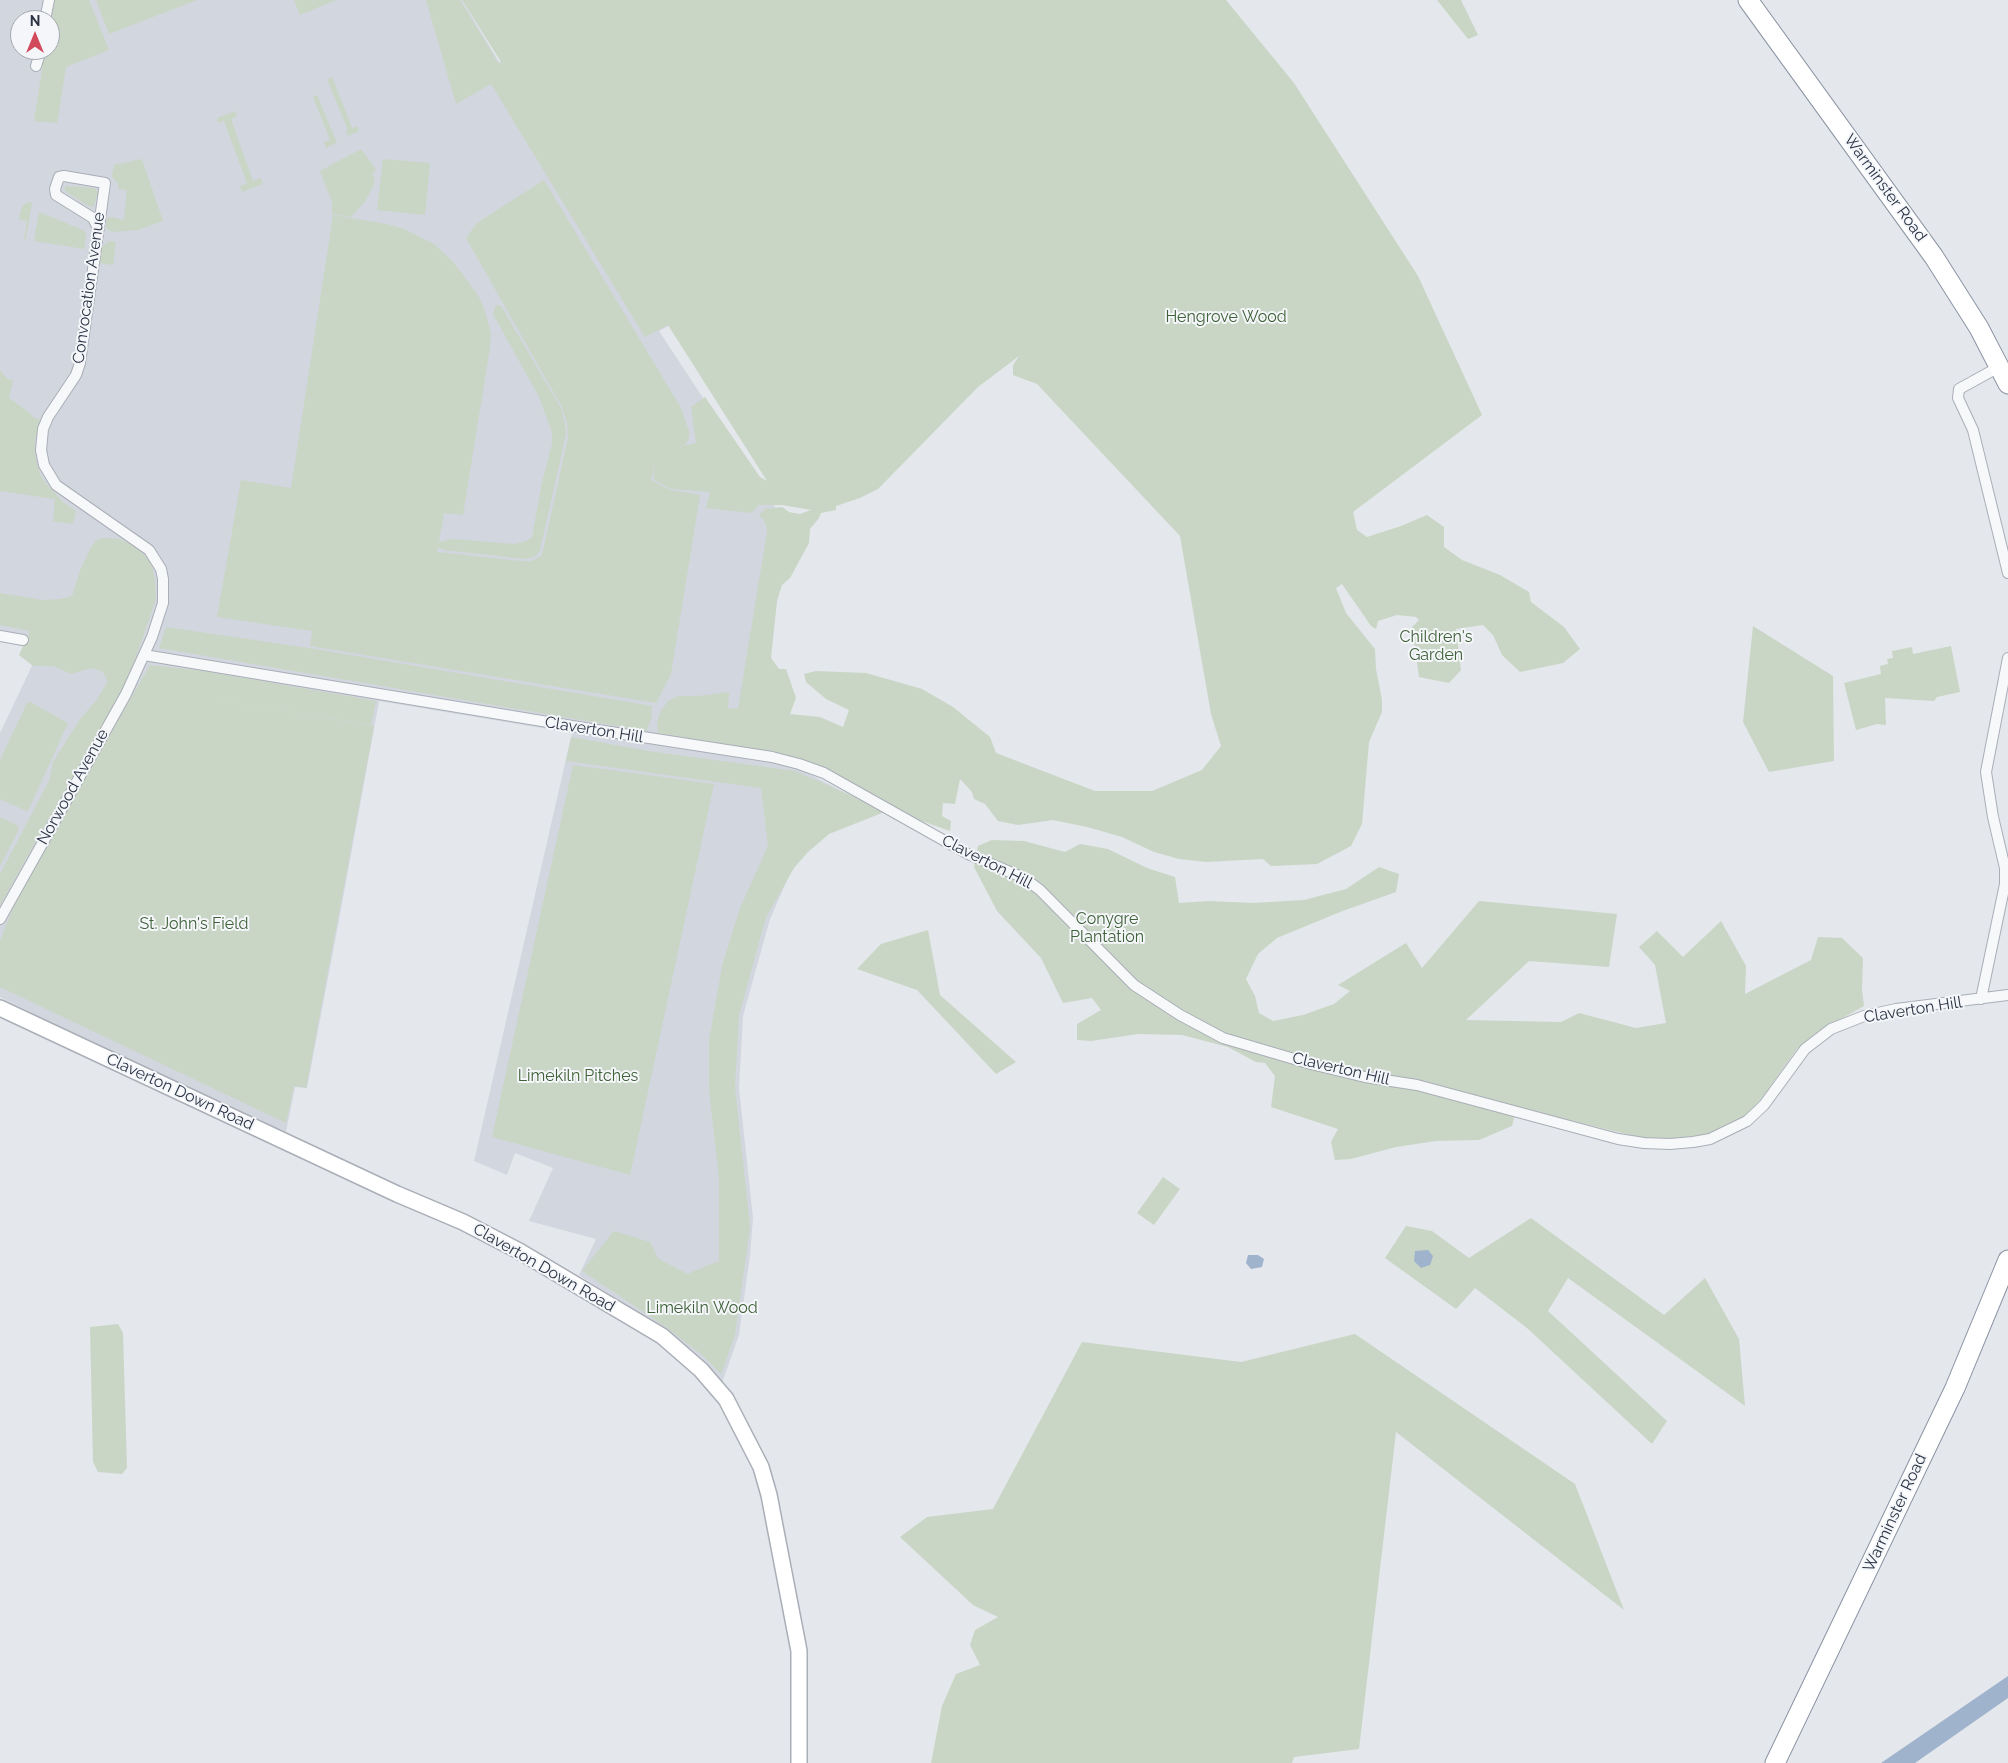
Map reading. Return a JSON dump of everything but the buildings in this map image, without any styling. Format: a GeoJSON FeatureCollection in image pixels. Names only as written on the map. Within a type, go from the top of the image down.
{"type":"FeatureCollection","features":[{"type":"Feature","properties":{"kind":"highway","name":"Warminster Road"},"geometry":{"type":"LineString","coordinates":[[1748,0],[1934,257],[1964,303],[2008,384]]}},
{"type":"Feature","properties":{"kind":"highway","name":"Warminster Road"},"geometry":{"type":"LineString","coordinates":[[1775,1763],[1955,1388],[2008,1260]]}},
{"type":"Feature","properties":{"kind":"street"},"geometry":{"type":"LineString","coordinates":[[36,66],[38,60]]}},
{"type":"Feature","properties":{"kind":"street","name":"Convocation Avenue"},"geometry":{"type":"LineString","coordinates":[[98,228],[93,218],[58,196],[55,189],[61,176],[105,183],[80,363],[76,375],[46,423],[41,441],[41,450],[44,465],[56,485],[140,543],[148,550],[160,569],[163,579],[162,608],[144,655]]}},
{"type":"Feature","properties":{"kind":"street"},"geometry":{"type":"LineString","coordinates":[[1999,367],[1963,387],[1958,398],[1972,430],[2008,573]]}},
{"type":"Feature","properties":{"kind":"street"},"geometry":{"type":"LineString","coordinates":[[0,636],[24,640]]}},
{"type":"Feature","properties":{"kind":"street","name":"Norwood Avenue"},"geometry":{"type":"LineString","coordinates":[[0,919],[126,694],[144,655]]}},
{"type":"Feature","properties":{"kind":"street","name":"Claverton Hill"},"geometry":{"type":"LineString","coordinates":[[144,655],[799,764],[824,773],[968,854],[1024,878],[1040,890],[1134,985],[1180,1015],[1223,1038],[1320,1066],[1365,1077],[1417,1085],[1618,1139],[1670,1144],[1710,1139],[1748,1121],[1764,1105],[1805,1049],[1831,1029],[1864,1016],[1896,1009],[2008,996]]}},
{"type":"Feature","properties":{"kind":"street"},"geometry":{"type":"LineString","coordinates":[[1981,999],[2004,884],[2004,868],[1986,772],[2008,658]]}},
{"type":"Feature","properties":{"kind":"street","name":"Claverton Down Road"},"geometry":{"type":"LineString","coordinates":[[0,1008],[397,1194],[471,1226],[519,1251],[662,1336],[701,1370],[726,1399],[761,1467],[769,1495],[799,1651],[799,1763]]}},
{"type":"Feature","properties":{"kind":"shaded area"},"geometry":{"type":"Polygon","coordinates":[[[0,0],[462,0],[499,62],[523,54],[677,321],[659,331],[784,521],[749,760],[796,767],[876,809],[827,830],[792,869],[770,919],[743,1016],[739,1088],[753,1218],[739,1335],[722,1383],[700,1357],[662,1328],[579,1275],[596,1239],[529,1221],[553,1168],[515,1153],[507,1175],[474,1161],[572,733],[379,701],[307,1088],[295,1087],[286,1132],[0,997],[0,733],[40,649],[0,642],[0,0]]]}},
{"type":"Feature","properties":{"kind":"green space"},"geometry":{"type":"Polygon","coordinates":[[[53,0],[89,0],[109,50],[66,67],[57,123],[34,121],[43,60],[60,60],[60,10],[52,10],[53,0]]]}},
{"type":"Feature","properties":{"kind":"green space"},"geometry":{"type":"Polygon","coordinates":[[[96,0],[197,0],[109,34],[96,0]]]}},
{"type":"Feature","properties":{"kind":"green space"},"geometry":{"type":"Polygon","coordinates":[[[294,0],[336,0],[300,15],[294,0]]]}},
{"type":"Feature","properties":{"kind":"green space"},"geometry":{"type":"Polygon","coordinates":[[[426,0],[460,0],[499,64],[501,62],[462,0],[1226,0],[1294,83],[1418,276],[1482,415],[1353,512],[1357,530],[1367,537],[1427,515],[1444,527],[1444,547],[1462,560],[1500,575],[1529,592],[1531,602],[1564,627],[1580,649],[1563,663],[1520,672],[1502,655],[1493,635],[1483,625],[1456,629],[1461,670],[1449,683],[1419,677],[1412,627],[1419,620],[1416,617],[1397,615],[1378,621],[1376,629],[1371,626],[1342,584],[1336,588],[1346,613],[1375,649],[1376,669],[1382,700],[1382,712],[1369,742],[1362,824],[1351,846],[1317,864],[1271,866],[1263,859],[1206,862],[1179,859],[1154,852],[1122,837],[1053,820],[1018,825],[998,821],[985,804],[974,799],[972,792],[960,779],[955,804],[943,803],[942,816],[951,821],[950,831],[919,820],[827,771],[799,759],[773,752],[658,733],[657,723],[660,712],[668,701],[679,696],[698,696],[729,692],[728,708],[738,709],[767,532],[766,524],[759,515],[765,509],[782,507],[789,512],[800,514],[811,510],[782,505],[758,505],[752,513],[706,508],[710,492],[671,489],[653,479],[655,461],[651,480],[670,490],[700,495],[671,674],[656,703],[310,646],[312,631],[217,617],[241,480],[291,488],[333,215],[387,224],[404,229],[434,244],[454,263],[466,279],[479,297],[486,314],[491,334],[490,347],[463,515],[444,513],[439,542],[453,539],[513,544],[525,542],[532,537],[542,483],[552,444],[552,432],[539,397],[493,314],[496,305],[501,306],[562,410],[566,432],[540,550],[536,556],[525,559],[444,550],[438,547],[437,552],[521,561],[532,561],[542,555],[568,438],[567,423],[562,407],[466,238],[477,223],[544,180],[681,408],[689,431],[689,438],[686,444],[675,450],[696,443],[691,407],[705,397],[760,477],[767,481],[668,325],[645,337],[491,84],[456,104],[426,0]],[[1019,356],[978,387],[878,489],[860,498],[836,506],[836,510],[821,513],[810,529],[809,543],[790,578],[782,585],[777,601],[771,658],[779,669],[786,669],[796,698],[790,714],[820,717],[843,727],[849,710],[826,699],[806,682],[804,674],[816,671],[866,673],[922,689],[953,707],[990,737],[996,753],[1095,791],[1152,791],[1202,770],[1221,746],[1211,714],[1180,536],[1037,384],[1013,375],[1013,365],[1019,356]]]}},
{"type":"Feature","properties":{"kind":"green space"},"geometry":{"type":"Polygon","coordinates":[[[1437,0],[1461,0],[1478,35],[1468,39],[1437,0]]]}},
{"type":"Feature","properties":{"kind":"green space"},"geometry":{"type":"Polygon","coordinates":[[[332,77],[352,128],[357,126],[359,131],[348,136],[346,131],[348,130],[327,79],[332,77]]]}},
{"type":"Feature","properties":{"kind":"green space"},"geometry":{"type":"Polygon","coordinates":[[[317,95],[337,143],[326,148],[324,142],[330,140],[313,97],[317,95]]]}},
{"type":"Feature","properties":{"kind":"green space"},"geometry":{"type":"Polygon","coordinates":[[[235,111],[237,116],[231,119],[253,181],[261,178],[263,184],[242,192],[240,186],[247,183],[224,121],[218,123],[217,118],[235,111]]]}},
{"type":"Feature","properties":{"kind":"green space"},"geometry":{"type":"Polygon","coordinates":[[[361,149],[376,169],[372,174],[375,180],[374,185],[365,201],[351,217],[332,214],[332,202],[320,171],[361,149]]]}},
{"type":"Feature","properties":{"kind":"green space"},"geometry":{"type":"Polygon","coordinates":[[[142,159],[163,221],[138,230],[112,232],[106,228],[106,219],[111,217],[124,220],[127,190],[118,189],[118,184],[112,177],[114,165],[142,159]]]}},
{"type":"Feature","properties":{"kind":"green space"},"geometry":{"type":"Polygon","coordinates":[[[383,159],[430,163],[425,215],[377,210],[383,159]]]}},
{"type":"Feature","properties":{"kind":"green space"},"geometry":{"type":"Polygon","coordinates":[[[65,186],[94,188],[98,192],[94,206],[90,207],[65,191],[65,186]]]}},
{"type":"Feature","properties":{"kind":"green space"},"geometry":{"type":"Polygon","coordinates":[[[32,202],[26,239],[24,239],[27,221],[19,220],[21,209],[24,204],[32,202]]]}},
{"type":"Feature","properties":{"kind":"green space"},"geometry":{"type":"Polygon","coordinates":[[[39,212],[85,231],[84,249],[34,241],[39,212]]]}},
{"type":"Feature","properties":{"kind":"green space"},"geometry":{"type":"Polygon","coordinates":[[[110,241],[116,242],[113,265],[99,263],[101,249],[110,241]]]}},
{"type":"Feature","properties":{"kind":"green space"},"geometry":{"type":"Polygon","coordinates":[[[0,370],[7,379],[13,380],[9,398],[31,414],[31,416],[41,420],[35,440],[36,459],[40,474],[63,502],[76,511],[73,524],[53,521],[55,499],[0,491],[0,370]]]}},
{"type":"Feature","properties":{"kind":"green space"},"geometry":{"type":"Polygon","coordinates":[[[104,538],[119,539],[135,546],[151,562],[155,580],[156,599],[128,680],[0,905],[0,874],[49,781],[53,762],[80,719],[96,701],[108,681],[102,671],[91,668],[71,674],[53,666],[33,666],[19,655],[30,631],[0,625],[0,593],[42,600],[72,596],[81,568],[90,549],[96,540],[104,538]]]}},
{"type":"Feature","properties":{"kind":"green space"},"geometry":{"type":"Polygon","coordinates":[[[1753,626],[1833,676],[1834,761],[1769,772],[1743,722],[1753,626]]]}},
{"type":"Feature","properties":{"kind":"green space"},"geometry":{"type":"Polygon","coordinates":[[[166,627],[315,649],[652,706],[651,720],[646,731],[159,648],[166,627]]]}},
{"type":"Feature","properties":{"kind":"green space"},"geometry":{"type":"Polygon","coordinates":[[[1951,646],[1960,692],[1937,697],[1934,701],[1885,698],[1886,725],[1877,724],[1856,730],[1844,683],[1881,674],[1880,666],[1888,664],[1887,659],[1893,658],[1892,651],[1912,647],[1913,654],[1951,646]]]}},
{"type":"Feature","properties":{"kind":"green space","name":"St. John's Field"},"geometry":{"type":"Polygon","coordinates":[[[150,665],[204,671],[376,701],[371,725],[177,693],[374,726],[306,1088],[294,1086],[286,1123],[0,987],[0,941],[14,905],[150,665]]]}},
{"type":"Feature","properties":{"kind":"green space"},"geometry":{"type":"Polygon","coordinates":[[[30,702],[68,723],[28,811],[26,811],[0,799],[0,760],[27,703],[30,702]]]}},
{"type":"Feature","properties":{"kind":"green space","name":"Limekiln Wood"},"geometry":{"type":"Polygon","coordinates":[[[571,737],[648,751],[795,771],[887,811],[829,834],[808,852],[794,868],[766,917],[739,1015],[735,1087],[750,1227],[735,1335],[721,1374],[701,1354],[663,1325],[582,1271],[614,1231],[650,1242],[658,1258],[687,1274],[719,1261],[719,1177],[709,1091],[709,1041],[722,966],[740,908],[768,846],[761,788],[566,761],[571,737]]]}},
{"type":"Feature","properties":{"kind":"green space","name":"Limekiln Pitches"},"geometry":{"type":"Polygon","coordinates":[[[573,765],[714,784],[630,1175],[492,1137],[573,765]]]}},
{"type":"Feature","properties":{"kind":"green space"},"geometry":{"type":"Polygon","coordinates":[[[0,817],[17,825],[19,829],[0,866],[0,817]]]}},
{"type":"Feature","properties":{"kind":"green space","name":"Conygre Plantation"},"geometry":{"type":"Polygon","coordinates":[[[992,840],[1024,841],[1065,852],[1080,844],[1108,849],[1147,868],[1175,877],[1179,903],[1208,901],[1253,903],[1304,900],[1346,889],[1379,867],[1399,874],[1396,892],[1340,912],[1277,938],[1258,954],[1246,979],[1255,996],[1259,1013],[1273,1021],[1303,1015],[1334,1004],[1350,991],[1338,985],[1406,943],[1422,968],[1479,901],[1617,914],[1609,967],[1529,961],[1466,1020],[1561,1022],[1579,1013],[1636,1028],[1666,1023],[1655,965],[1639,947],[1657,931],[1683,957],[1721,921],[1746,966],[1745,994],[1811,960],[1818,937],[1842,938],[1863,958],[1862,990],[1864,1006],[1816,1033],[1797,1049],[1761,1099],[1743,1118],[1708,1134],[1680,1138],[1642,1138],[1517,1107],[1512,1126],[1479,1140],[1436,1141],[1396,1147],[1351,1159],[1335,1160],[1331,1142],[1338,1129],[1271,1107],[1275,1076],[1265,1063],[1256,1062],[1228,1047],[1182,1035],[1138,1034],[1091,1041],[1077,1040],[1077,1024],[1101,1010],[1092,998],[1063,1003],[1041,958],[997,911],[974,867],[978,846],[992,840]]]}},
{"type":"Feature","properties":{"kind":"green space"},"geometry":{"type":"Polygon","coordinates":[[[928,930],[940,995],[1016,1062],[996,1074],[917,990],[857,969],[881,944],[928,930]]]}},
{"type":"Feature","properties":{"kind":"green space"},"geometry":{"type":"Polygon","coordinates":[[[1163,1177],[1180,1189],[1154,1225],[1137,1213],[1163,1177]]]}},
{"type":"Feature","properties":{"kind":"green space"},"geometry":{"type":"Polygon","coordinates":[[[1531,1218],[1664,1315],[1705,1278],[1739,1339],[1745,1406],[1568,1278],[1548,1311],[1667,1421],[1652,1444],[1527,1328],[1475,1288],[1456,1309],[1385,1258],[1406,1226],[1432,1231],[1469,1258],[1531,1218]]]}},
{"type":"Feature","properties":{"kind":"green space"},"geometry":{"type":"Polygon","coordinates":[[[118,1324],[123,1333],[127,1468],[122,1474],[98,1472],[93,1462],[90,1327],[118,1324]]]}},
{"type":"Feature","properties":{"kind":"green space"},"geometry":{"type":"Polygon","coordinates":[[[1355,1334],[1575,1484],[1624,1610],[1396,1432],[1359,1749],[1294,1757],[1292,1763],[931,1763],[942,1706],[956,1674],[980,1665],[970,1645],[975,1630],[998,1617],[973,1605],[900,1537],[927,1517],[993,1509],[1082,1342],[1241,1362],[1355,1334]]]}},
{"type":"Feature","properties":{"kind":"water"},"geometry":{"type":"Polygon","coordinates":[[[1428,1250],[1433,1256],[1430,1265],[1421,1268],[1414,1261],[1415,1251],[1428,1250]]]}},
{"type":"Feature","properties":{"kind":"water"},"geometry":{"type":"Polygon","coordinates":[[[1248,1255],[1258,1255],[1264,1259],[1262,1267],[1251,1269],[1246,1263],[1248,1255]]]}},
{"type":"Feature","properties":{"kind":"water"},"geometry":{"type":"Polygon","coordinates":[[[2008,1676],[2008,1698],[1915,1763],[1881,1763],[2008,1676]]]}},
{"type":"Feature","properties":{"kind":"park label","name":"Hengrove Wood"},"geometry":{"type":"Point","coordinates":[1226,317]}},
{"type":"Feature","properties":{"kind":"park label","name":"Children's Garden"},"geometry":{"type":"Point","coordinates":[1436,646]}}]}
